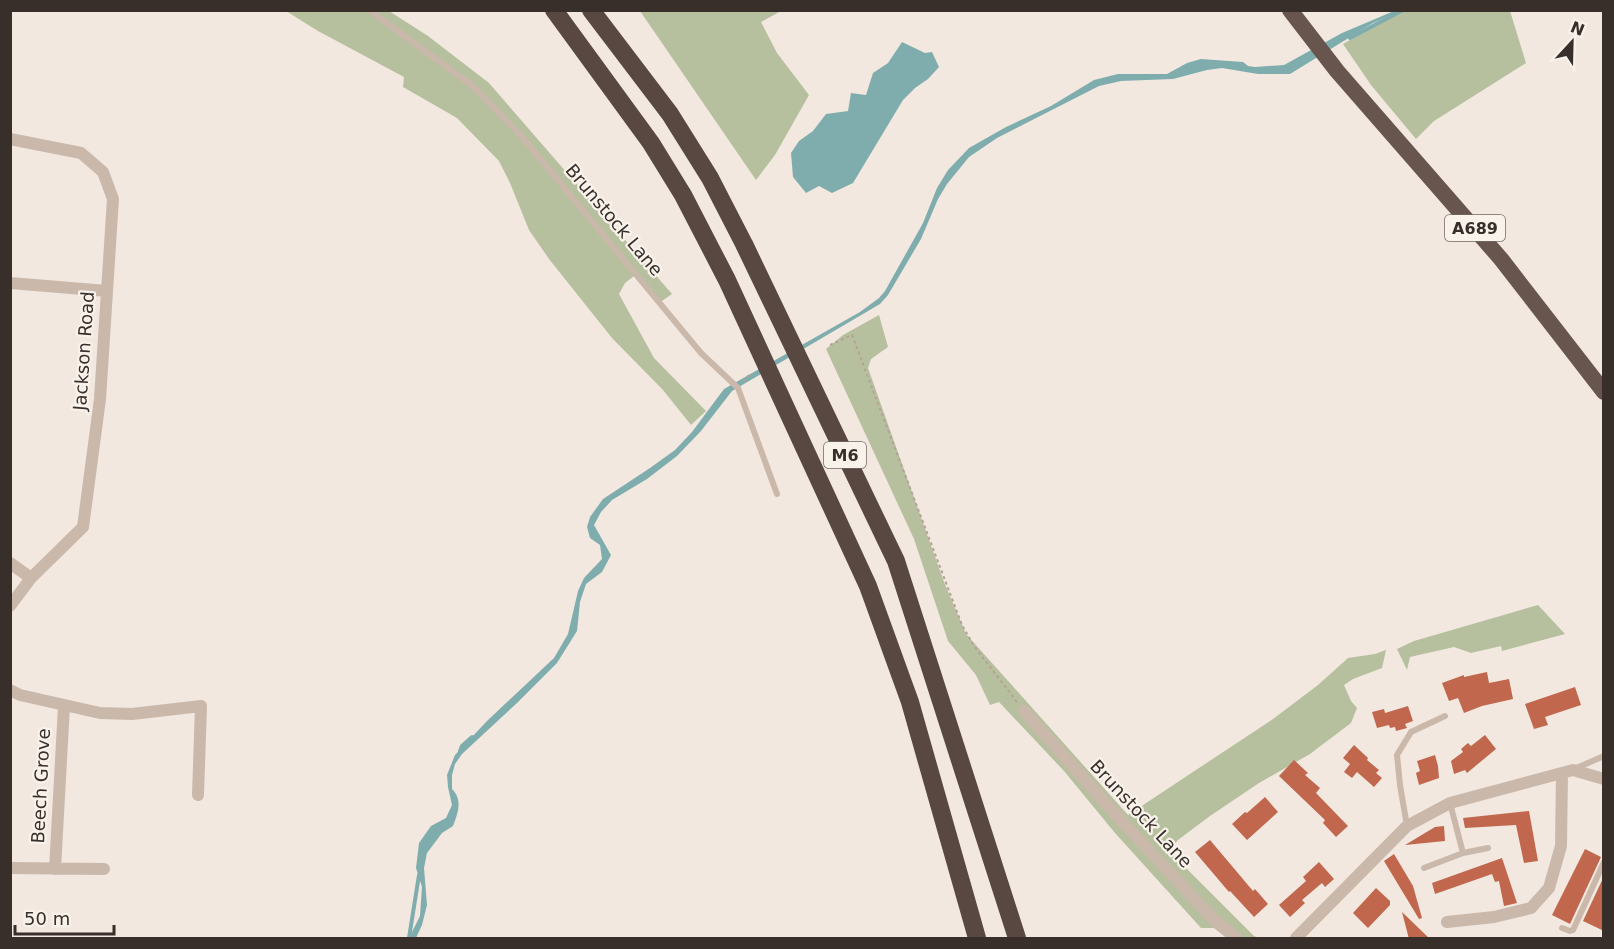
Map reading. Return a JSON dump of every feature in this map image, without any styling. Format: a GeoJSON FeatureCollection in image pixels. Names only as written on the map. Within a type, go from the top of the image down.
{"type":"FeatureCollection","features":[{"type":"Feature","properties":{"kind":"highway","name":"M6"},"geometry":{"type":"LineString","coordinates":[[554,10],[651,142],[683,195],[727,280],[868,586],[910,702],[977,939]]}},
{"type":"Feature","properties":{"kind":"highway","name":"M6"},"geometry":{"type":"LineString","coordinates":[[591,10],[670,114],[710,178],[896,561],[1017,939]]}},
{"type":"Feature","properties":{"kind":"highway","name":"A689"},"geometry":{"type":"LineString","coordinates":[[1290,10],[1337,71],[1501,259],[1604,392]]}},
{"type":"Feature","properties":{"kind":"street","name":"Jackson Road"},"geometry":{"type":"LineString","coordinates":[[10,139],[81,153],[103,172],[113,199],[100,399],[83,527],[31,578],[10,606]]}},
{"type":"Feature","properties":{"kind":"street"},"geometry":{"type":"LineString","coordinates":[[10,283],[106,291]]}},
{"type":"Feature","properties":{"kind":"street"},"geometry":{"type":"LineString","coordinates":[[10,563],[31,578]]}},
{"type":"Feature","properties":{"kind":"street"},"geometry":{"type":"LineString","coordinates":[[10,690],[20,695],[63,706],[100,713],[132,714],[201,706],[198,795]]}},
{"type":"Feature","properties":{"kind":"street","name":"Beech Grove"},"geometry":{"type":"LineString","coordinates":[[55,869],[63,706]]}},
{"type":"Feature","properties":{"kind":"street","name":"Brunstock Lane"},"geometry":{"type":"LineString","coordinates":[[1024,711],[1141,842],[1214,920],[1236,939]]}},
{"type":"Feature","properties":{"kind":"street"},"geometry":{"type":"LineString","coordinates":[[1296,939],[1407,826],[1450,803],[1568,771],[1604,779]]}},
{"type":"Feature","properties":{"kind":"street"},"geometry":{"type":"LineString","coordinates":[[1447,922],[1494,916],[1531,908],[1549,888],[1562,846],[1568,771]]}},
{"type":"Feature","properties":{"kind":"street","name":"Beech Grove"},"geometry":{"type":"LineString","coordinates":[[10,868],[104,869]]}},
{"type":"Feature","properties":{"kind":"lane","name":"Brunstock Lane"},"geometry":{"type":"LineString","coordinates":[[369,10],[474,87],[523,138],[701,353],[738,388],[777,494]]}},
{"type":"Feature","properties":{"kind":"lane"},"geometry":{"type":"LineString","coordinates":[[1407,826],[1397,755],[1411,732],[1444,716]]}},
{"type":"Feature","properties":{"kind":"lane"},"geometry":{"type":"LineString","coordinates":[[1568,771],[1604,756]]}},
{"type":"Feature","properties":{"kind":"lane"},"geometry":{"type":"LineString","coordinates":[[1450,803],[1462,853]]}},
{"type":"Feature","properties":{"kind":"lane"},"geometry":{"type":"LineString","coordinates":[[1424,868],[1462,853],[1488,848]]}},
{"type":"Feature","properties":{"kind":"lane"},"geometry":{"type":"LineString","coordinates":[[1562,927],[1573,930],[1604,862]]}},
{"type":"Feature","properties":{"kind":"path"},"geometry":{"type":"LineString","coordinates":[[830,345],[852,335],[962,625],[974,646],[1024,711]]}},
{"type":"Feature","properties":{"kind":"green space"},"geometry":{"type":"Polygon","coordinates":[[[1402,10],[1510,11],[1526,63],[1434,121],[1416,139],[1371,85],[1343,44],[1402,10]]]}},
{"type":"Feature","properties":{"kind":"green space"},"geometry":{"type":"Polygon","coordinates":[[[286,11],[389,11],[428,36],[489,83],[672,294],[659,303],[638,273],[625,283],[619,294],[654,358],[706,411],[691,425],[663,390],[612,338],[549,259],[529,230],[499,161],[457,118],[403,87],[404,77],[318,31],[286,11]]]}},
{"type":"Feature","properties":{"kind":"green space"},"geometry":{"type":"Polygon","coordinates":[[[640,11],[781,11],[761,22],[777,53],[809,95],[775,155],[756,180],[640,11]]]}},
{"type":"Feature","properties":{"kind":"green space"},"geometry":{"type":"Polygon","coordinates":[[[879,315],[888,347],[871,359],[868,368],[944,582],[966,634],[1128,815],[1273,719],[1318,685],[1348,658],[1386,650],[1382,668],[1353,679],[1344,685],[1357,708],[1351,723],[1310,754],[1259,783],[1210,816],[1178,840],[1170,849],[1172,854],[1254,936],[1260,938],[1227,938],[1214,928],[1201,928],[1115,833],[1064,771],[999,702],[990,705],[976,675],[948,641],[914,539],[826,349],[843,335],[879,315]]]}},
{"type":"Feature","properties":{"kind":"green space"},"geometry":{"type":"Polygon","coordinates":[[[1538,605],[1565,634],[1502,651],[1501,646],[1471,653],[1454,647],[1410,657],[1407,670],[1397,649],[1414,641],[1538,605]]]}},
{"type":"Feature","properties":{"kind":"water"},"geometry":{"type":"Polygon","coordinates":[[[1394,11],[1400,11],[1373,23],[1290,74],[1258,74],[1222,68],[1173,79],[1121,81],[1099,86],[997,138],[969,157],[947,184],[921,239],[888,295],[880,304],[732,391],[701,431],[677,456],[647,479],[612,500],[601,512],[594,525],[611,555],[602,572],[586,584],[580,602],[577,631],[557,663],[462,754],[455,764],[452,789],[458,798],[458,811],[453,826],[442,833],[427,853],[424,868],[427,905],[416,938],[409,938],[420,916],[422,887],[416,868],[419,843],[431,826],[446,818],[452,805],[447,775],[455,755],[487,721],[554,658],[568,634],[578,591],[584,578],[602,559],[600,545],[590,538],[587,527],[590,517],[603,499],[675,450],[692,432],[724,389],[860,312],[879,298],[923,223],[937,188],[948,170],[969,148],[1006,127],[1051,106],[1094,80],[1118,74],[1167,74],[1187,63],[1201,59],[1243,62],[1255,67],[1284,65],[1342,33],[1394,11]]]}},
{"type":"Feature","properties":{"kind":"water"},"geometry":{"type":"Polygon","coordinates":[[[902,42],[925,53],[932,52],[939,67],[903,100],[853,183],[832,193],[819,186],[806,193],[793,177],[791,153],[799,141],[813,131],[826,114],[848,111],[851,93],[866,95],[873,73],[888,63],[902,42]]]}},
{"type":"Feature","properties":{"kind":"building"},"geometry":{"type":"Polygon","coordinates":[[[1487,672],[1489,683],[1509,679],[1513,699],[1464,713],[1458,698],[1449,701],[1442,683],[1464,675],[1464,677],[1487,672]]]}},
{"type":"Feature","properties":{"kind":"building"},"geometry":{"type":"Polygon","coordinates":[[[1575,687],[1581,705],[1545,717],[1548,725],[1534,729],[1525,704],[1575,687]]]}},
{"type":"Feature","properties":{"kind":"building"},"geometry":{"type":"Polygon","coordinates":[[[1408,706],[1413,721],[1405,724],[1407,728],[1396,731],[1395,727],[1390,728],[1389,725],[1377,728],[1372,712],[1384,709],[1385,713],[1408,706]]]}},
{"type":"Feature","properties":{"kind":"building"},"geometry":{"type":"Polygon","coordinates":[[[1485,735],[1496,749],[1467,773],[1465,770],[1454,774],[1451,761],[1463,752],[1461,749],[1468,743],[1471,746],[1485,735]]]}},
{"type":"Feature","properties":{"kind":"building"},"geometry":{"type":"Polygon","coordinates":[[[1354,745],[1379,770],[1376,773],[1382,778],[1374,787],[1357,772],[1352,778],[1344,772],[1350,764],[1343,758],[1354,745]]]}},
{"type":"Feature","properties":{"kind":"building"},"geometry":{"type":"Polygon","coordinates":[[[1435,755],[1439,778],[1419,785],[1416,773],[1420,771],[1417,761],[1435,755]]]}},
{"type":"Feature","properties":{"kind":"building"},"geometry":{"type":"Polygon","coordinates":[[[1294,760],[1308,773],[1305,775],[1320,788],[1316,793],[1348,826],[1336,837],[1323,823],[1325,820],[1279,776],[1294,760]]]}},
{"type":"Feature","properties":{"kind":"building"},"geometry":{"type":"Polygon","coordinates":[[[1265,797],[1278,812],[1247,840],[1232,824],[1265,797]]]}},
{"type":"Feature","properties":{"kind":"building"},"geometry":{"type":"Polygon","coordinates":[[[1529,811],[1538,861],[1524,863],[1516,825],[1465,828],[1463,818],[1529,811]]]}},
{"type":"Feature","properties":{"kind":"building"},"geometry":{"type":"Polygon","coordinates":[[[1444,826],[1445,841],[1405,845],[1435,827],[1444,826]]]}},
{"type":"Feature","properties":{"kind":"building"},"geometry":{"type":"Polygon","coordinates":[[[1210,840],[1253,891],[1255,889],[1268,904],[1254,917],[1195,852],[1210,840]]]}},
{"type":"Feature","properties":{"kind":"building"},"geometry":{"type":"Polygon","coordinates":[[[1585,849],[1601,857],[1570,924],[1552,915],[1585,849]]]}},
{"type":"Feature","properties":{"kind":"building"},"geometry":{"type":"Polygon","coordinates":[[[1394,854],[1413,886],[1422,918],[1419,919],[1384,861],[1394,854]]]}},
{"type":"Feature","properties":{"kind":"building"},"geometry":{"type":"Polygon","coordinates":[[[1502,858],[1517,903],[1504,906],[1499,881],[1495,882],[1492,874],[1435,894],[1432,883],[1502,858]]]}},
{"type":"Feature","properties":{"kind":"building"},"geometry":{"type":"Polygon","coordinates":[[[1319,862],[1334,879],[1325,887],[1322,883],[1302,900],[1305,903],[1290,917],[1279,905],[1306,881],[1303,877],[1319,862]]]}},
{"type":"Feature","properties":{"kind":"building"},"geometry":{"type":"Polygon","coordinates":[[[1604,876],[1604,931],[1583,921],[1604,876]]]}},
{"type":"Feature","properties":{"kind":"building"},"geometry":{"type":"Polygon","coordinates":[[[1376,888],[1390,901],[1390,905],[1368,928],[1353,913],[1376,888]]]}},
{"type":"Feature","properties":{"kind":"building"},"geometry":{"type":"Polygon","coordinates":[[[1402,912],[1430,939],[1409,939],[1402,912]]]}},
{"type":"Feature","properties":{"kind":"waterway"},"geometry":{"type":"LineString","coordinates":[[1350,38],[1403,10]]}},
{"type":"Feature","properties":{"kind":"waterway"},"geometry":{"type":"LineString","coordinates":[[460,751],[472,737]]}},
{"type":"Feature","properties":{"kind":"waterway"},"geometry":{"type":"LineString","coordinates":[[409,938],[419,875]]}}]}
